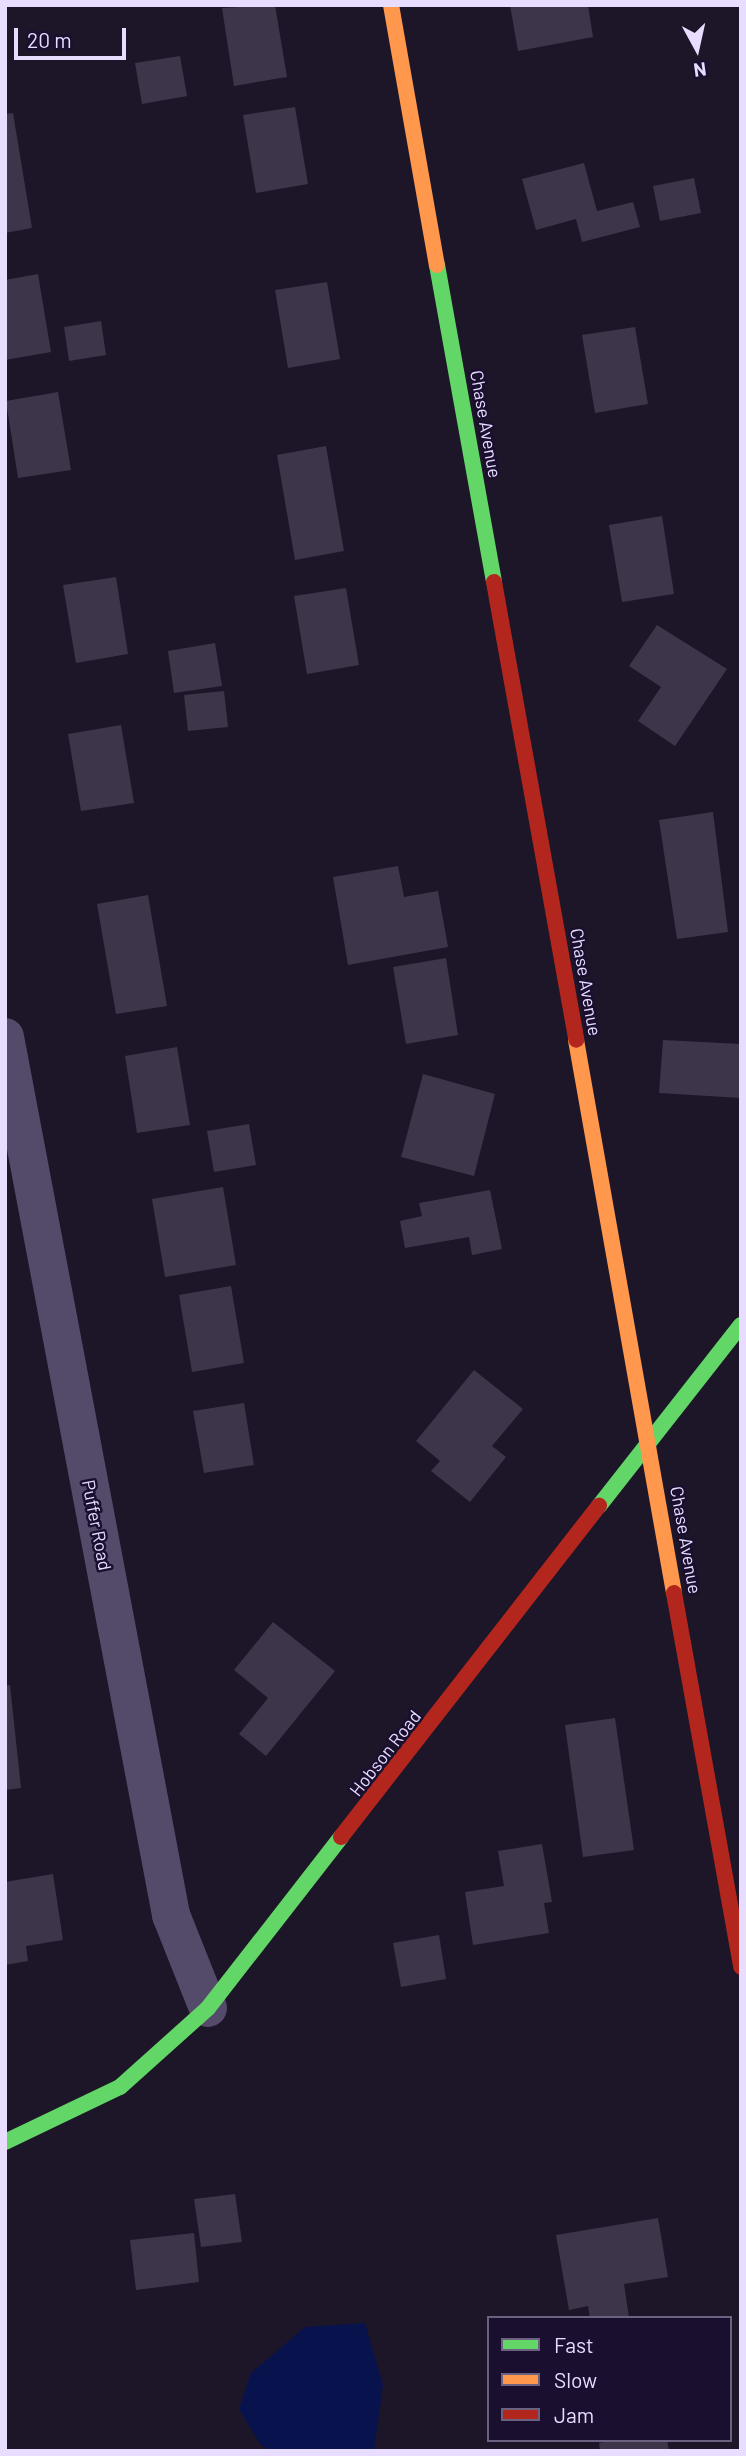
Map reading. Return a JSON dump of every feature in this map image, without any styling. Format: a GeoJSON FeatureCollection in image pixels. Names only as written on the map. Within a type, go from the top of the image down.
{"type":"FeatureCollection","features":[{"type":"Feature","properties":{"kind":"street","name":"Chase Avenue"},"geometry":{"type":"LineString","coordinates":[[391,5],[741,1966]]}},
{"type":"Feature","properties":{"kind":"street","name":"Puffer Road"},"geometry":{"type":"LineString","coordinates":[[5,1037],[171,1915],[208,2008]]}},
{"type":"Feature","properties":{"kind":"street","name":"Hobson Road"},"geometry":{"type":"LineString","coordinates":[[5,2141],[120,2087],[208,2008],[741,1325]]}},
{"type":"Feature","properties":{"kind":"shaded area"},"geometry":{"type":"Polygon","coordinates":[[[365,2323],[383,2385],[374,2451],[271,2451],[260,2444],[239,2409],[251,2373],[305,2327],[365,2323]]]}},
{"type":"Feature","properties":{"kind":"building"},"geometry":{"type":"Polygon","coordinates":[[[275,5],[287,77],[234,86],[222,8],[275,5]]]}},
{"type":"Feature","properties":{"kind":"building"},"geometry":{"type":"Polygon","coordinates":[[[510,5],[588,5],[593,37],[518,51],[510,5]]]}},
{"type":"Feature","properties":{"kind":"building"},"geometry":{"type":"Polygon","coordinates":[[[180,56],[187,96],[142,104],[135,63],[180,56]]]}},
{"type":"Feature","properties":{"kind":"building"},"geometry":{"type":"Polygon","coordinates":[[[295,107],[308,184],[256,193],[243,115],[295,107]]]}},
{"type":"Feature","properties":{"kind":"building"},"geometry":{"type":"Polygon","coordinates":[[[13,113],[32,228],[5,233],[5,114],[13,113]]]}},
{"type":"Feature","properties":{"kind":"building"},"geometry":{"type":"Polygon","coordinates":[[[584,163],[597,211],[633,202],[640,227],[582,242],[576,219],[536,230],[522,179],[584,163]]]}},
{"type":"Feature","properties":{"kind":"building"},"geometry":{"type":"Polygon","coordinates":[[[694,178],[701,213],[660,221],[653,186],[694,178]]]}},
{"type":"Feature","properties":{"kind":"building"},"geometry":{"type":"Polygon","coordinates":[[[38,274],[51,352],[5,360],[5,280],[38,274]]]}},
{"type":"Feature","properties":{"kind":"building"},"geometry":{"type":"Polygon","coordinates":[[[327,282],[340,359],[288,368],[275,290],[327,282]]]}},
{"type":"Feature","properties":{"kind":"building"},"geometry":{"type":"Polygon","coordinates":[[[101,321],[106,355],[69,361],[64,327],[101,321]]]}},
{"type":"Feature","properties":{"kind":"building"},"geometry":{"type":"Polygon","coordinates":[[[635,327],[648,404],[595,413],[582,335],[635,327]]]}},
{"type":"Feature","properties":{"kind":"building"},"geometry":{"type":"Polygon","coordinates":[[[58,392],[71,470],[18,478],[6,401],[58,392]]]}},
{"type":"Feature","properties":{"kind":"building"},"geometry":{"type":"Polygon","coordinates":[[[326,446],[344,551],[295,560],[277,455],[326,446]]]}},
{"type":"Feature","properties":{"kind":"building"},"geometry":{"type":"Polygon","coordinates":[[[662,516],[674,594],[622,602],[609,525],[662,516]]]}},
{"type":"Feature","properties":{"kind":"building"},"geometry":{"type":"Polygon","coordinates":[[[116,577],[128,654],[76,663],[63,585],[116,577]]]}},
{"type":"Feature","properties":{"kind":"building"},"geometry":{"type":"Polygon","coordinates":[[[346,588],[359,665],[307,674],[294,596],[346,588]]]}},
{"type":"Feature","properties":{"kind":"building"},"geometry":{"type":"Polygon","coordinates":[[[657,625],[727,669],[675,746],[638,721],[661,687],[629,666],[657,625]]]}},
{"type":"Feature","properties":{"kind":"building"},"geometry":{"type":"Polygon","coordinates":[[[215,643],[222,686],[174,693],[168,651],[215,643]]]}},
{"type":"Feature","properties":{"kind":"building"},"geometry":{"type":"Polygon","coordinates":[[[224,691],[228,727],[188,731],[184,695],[224,691]]]}},
{"type":"Feature","properties":{"kind":"building"},"geometry":{"type":"Polygon","coordinates":[[[121,725],[134,803],[81,811],[68,734],[121,725]]]}},
{"type":"Feature","properties":{"kind":"building"},"geometry":{"type":"Polygon","coordinates":[[[713,812],[728,932],[677,939],[659,820],[713,812]]]}},
{"type":"Feature","properties":{"kind":"building"},"geometry":{"type":"Polygon","coordinates":[[[398,866],[404,897],[438,891],[448,947],[348,965],[333,877],[398,866]]]}},
{"type":"Feature","properties":{"kind":"building"},"geometry":{"type":"Polygon","coordinates":[[[148,895],[167,1006],[116,1014],[97,904],[148,895]]]}},
{"type":"Feature","properties":{"kind":"building"},"geometry":{"type":"Polygon","coordinates":[[[446,958],[458,1035],[406,1044],[393,967],[446,958]]]}},
{"type":"Feature","properties":{"kind":"building"},"geometry":{"type":"Polygon","coordinates":[[[663,1040],[741,1044],[741,1098],[659,1093],[663,1040]]]}},
{"type":"Feature","properties":{"kind":"building"},"geometry":{"type":"Polygon","coordinates":[[[177,1047],[190,1125],[137,1133],[125,1056],[177,1047]]]}},
{"type":"Feature","properties":{"kind":"building"},"geometry":{"type":"Polygon","coordinates":[[[423,1074],[495,1094],[474,1176],[401,1157],[423,1074]]]}},
{"type":"Feature","properties":{"kind":"building"},"geometry":{"type":"Polygon","coordinates":[[[249,1124],[256,1165],[214,1172],[207,1131],[249,1124]]]}},
{"type":"Feature","properties":{"kind":"building"},"geometry":{"type":"Polygon","coordinates":[[[223,1187],[236,1265],[165,1277],[152,1199],[223,1187]]]}},
{"type":"Feature","properties":{"kind":"building"},"geometry":{"type":"Polygon","coordinates":[[[490,1190],[502,1249],[472,1255],[469,1237],[405,1248],[400,1221],[422,1216],[419,1203],[490,1190]]]}},
{"type":"Feature","properties":{"kind":"building"},"geometry":{"type":"Polygon","coordinates":[[[231,1286],[244,1363],[192,1372],[179,1295],[231,1286]]]}},
{"type":"Feature","properties":{"kind":"building"},"geometry":{"type":"Polygon","coordinates":[[[474,1370],[523,1409],[492,1446],[506,1457],[470,1502],[431,1471],[440,1461],[416,1441],[474,1370]]]}},
{"type":"Feature","properties":{"kind":"building"},"geometry":{"type":"Polygon","coordinates":[[[244,1403],[254,1465],[204,1473],[193,1411],[244,1403]]]}},
{"type":"Feature","properties":{"kind":"building"},"geometry":{"type":"Polygon","coordinates":[[[273,1622],[335,1671],[266,1756],[239,1734],[268,1698],[234,1670],[273,1622]]]}},
{"type":"Feature","properties":{"kind":"building"},"geometry":{"type":"Polygon","coordinates":[[[10,1685],[21,1788],[5,1790],[5,1686],[10,1685]]]}},
{"type":"Feature","properties":{"kind":"building"},"geometry":{"type":"Polygon","coordinates":[[[615,1718],[634,1850],[583,1857],[565,1725],[615,1718]]]}},
{"type":"Feature","properties":{"kind":"building"},"geometry":{"type":"Polygon","coordinates":[[[542,1844],[552,1902],[544,1903],[549,1933],[473,1945],[465,1892],[504,1886],[498,1851],[542,1844]]]}},
{"type":"Feature","properties":{"kind":"building"},"geometry":{"type":"Polygon","coordinates":[[[53,1874],[63,1940],[26,1946],[28,1961],[5,1965],[5,1882],[53,1874]]]}},
{"type":"Feature","properties":{"kind":"building"},"geometry":{"type":"Polygon","coordinates":[[[439,1935],[446,1979],[401,1987],[393,1943],[439,1935]]]}},
{"type":"Feature","properties":{"kind":"building"},"geometry":{"type":"Polygon","coordinates":[[[235,2194],[242,2242],[201,2247],[194,2199],[235,2194]]]}},
{"type":"Feature","properties":{"kind":"building"},"geometry":{"type":"Polygon","coordinates":[[[658,2218],[668,2277],[624,2284],[629,2316],[590,2316],[588,2306],[569,2310],[556,2235],[658,2218]]]}},
{"type":"Feature","properties":{"kind":"building"},"geometry":{"type":"Polygon","coordinates":[[[194,2233],[199,2282],[136,2290],[130,2240],[194,2233]]]}},
{"type":"Feature","properties":{"kind":"building"},"geometry":{"type":"Polygon","coordinates":[[[667,2442],[669,2451],[600,2451],[599,2443],[667,2442]]]}},
{"type":"Feature","properties":{"kind":"traffic: fast"},"geometry":{"type":"LineString","coordinates":[[437,265],[494,582]]}},
{"type":"Feature","properties":{"kind":"traffic: fast"},"geometry":{"type":"LineString","coordinates":[[599,1506],[741,1325]]}},
{"type":"Feature","properties":{"kind":"traffic: fast"},"geometry":{"type":"LineString","coordinates":[[5,2142],[120,2087],[208,2008],[341,1837]]}},
{"type":"Feature","properties":{"kind":"traffic: slow"},"geometry":{"type":"LineString","coordinates":[[391,5],[437,265]]}},
{"type":"Feature","properties":{"kind":"traffic: slow"},"geometry":{"type":"LineString","coordinates":[[576,1040],[674,1593]]}},
{"type":"Feature","properties":{"kind":"traffic: jam"},"geometry":{"type":"LineString","coordinates":[[494,582],[576,1040]]}},
{"type":"Feature","properties":{"kind":"traffic: jam"},"geometry":{"type":"LineString","coordinates":[[341,1837],[599,1506]]}},
{"type":"Feature","properties":{"kind":"traffic: jam"},"geometry":{"type":"LineString","coordinates":[[674,1593],[741,1967]]}}]}
